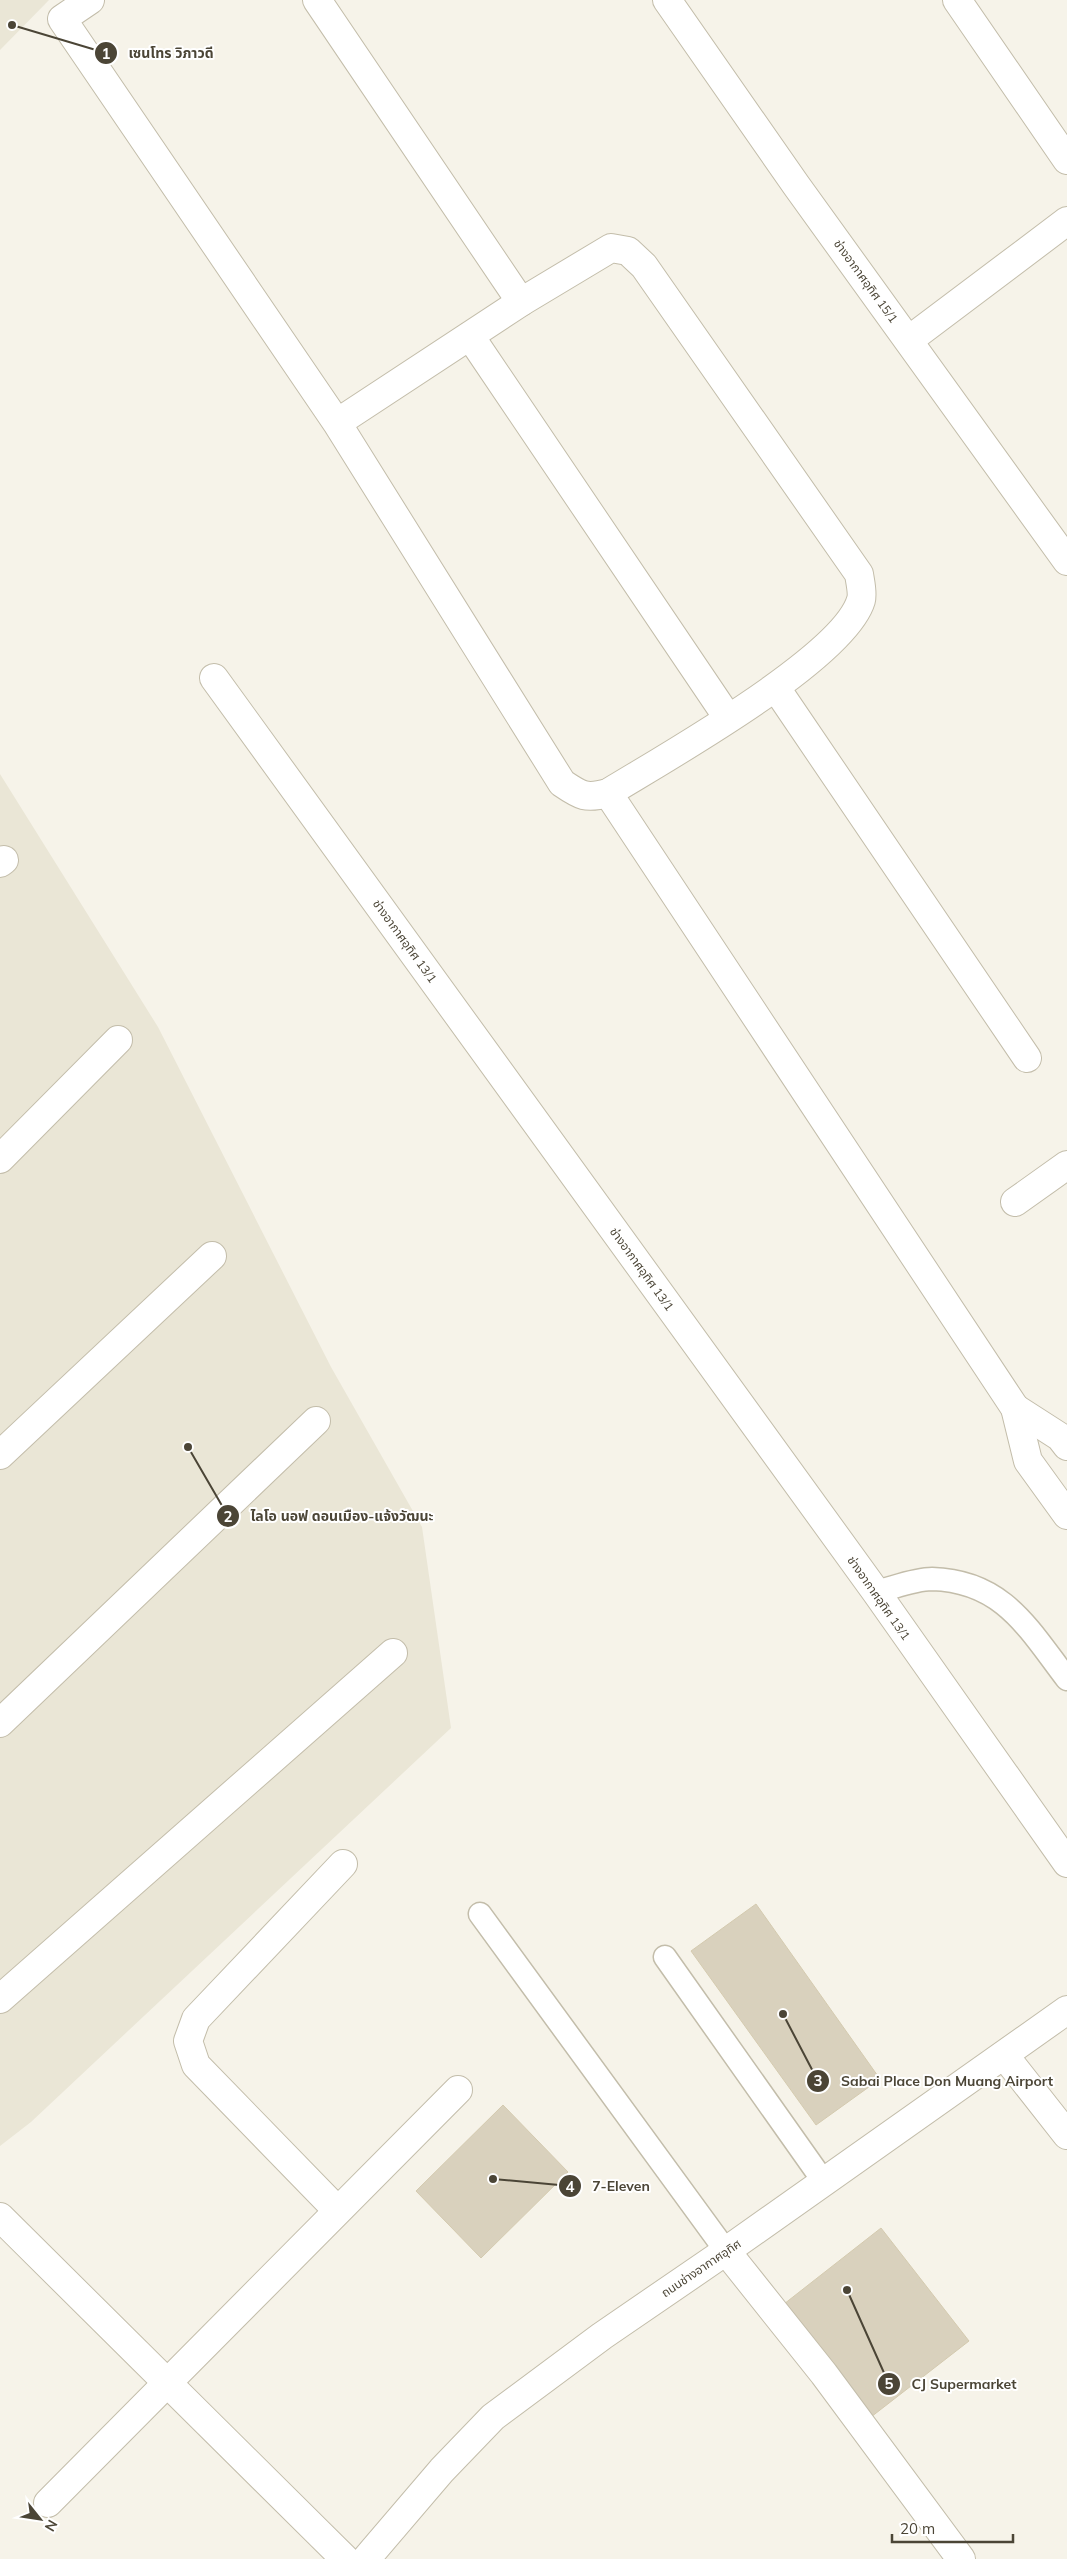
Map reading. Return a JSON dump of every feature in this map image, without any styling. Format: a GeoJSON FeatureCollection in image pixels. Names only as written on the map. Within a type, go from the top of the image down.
{"type":"FeatureCollection","features":[{"type":"Feature","properties":{"kind":"street"},"geometry":{"type":"LineString","coordinates":[[90,0],[62,19],[338,423],[562,783],[590,798],[608,793],[776,688],[830,643],[850,618],[861,600],[859,574],[649,274],[628,252],[611,248],[521,302],[338,423]]}},
{"type":"Feature","properties":{"kind":"street"},"geometry":{"type":"LineString","coordinates":[[317,0],[521,302]]}},
{"type":"Feature","properties":{"kind":"street","name":"ช่างอากาศอุทิศ 15/1"},"geometry":{"type":"LineString","coordinates":[[668,0],[796,185],[1067,561]]}},
{"type":"Feature","properties":{"kind":"street"},"geometry":{"type":"LineString","coordinates":[[957,0],[1067,160]]}},
{"type":"Feature","properties":{"kind":"street"},"geometry":{"type":"LineString","coordinates":[[909,340],[1067,221]]}},
{"type":"Feature","properties":{"kind":"street"},"geometry":{"type":"LineString","coordinates":[[470,336],[728,718]]}},
{"type":"Feature","properties":{"kind":"street","name":"ช่างอากาศอุทิศ 13/1"},"geometry":{"type":"LineString","coordinates":[[214,678],[876,1592],[1067,1863]]}},
{"type":"Feature","properties":{"kind":"street"},"geometry":{"type":"LineString","coordinates":[[776,688],[1028,1058]]}},
{"type":"Feature","properties":{"kind":"street"},"geometry":{"type":"LineString","coordinates":[[608,793],[1015,1408],[1028,1461],[1067,1515]]}},
{"type":"Feature","properties":{"kind":"street"},"geometry":{"type":"LineString","coordinates":[[0,1160],[118,1040]]}},
{"type":"Feature","properties":{"kind":"street"},"geometry":{"type":"LineString","coordinates":[[1015,1202],[1067,1165]]}},
{"type":"Feature","properties":{"kind":"street"},"geometry":{"type":"LineString","coordinates":[[0,1455],[212,1256]]}},
{"type":"Feature","properties":{"kind":"street"},"geometry":{"type":"LineString","coordinates":[[1015,1408],[1060,1437],[1067,1446]]}},
{"type":"Feature","properties":{"kind":"street"},"geometry":{"type":"LineString","coordinates":[[0,1723],[316,1421]]}},
{"type":"Feature","properties":{"kind":"street"},"geometry":{"type":"LineString","coordinates":[[0,2000],[393,1652]]}},
{"type":"Feature","properties":{"kind":"street"},"geometry":{"type":"LineString","coordinates":[[337,2210],[196,2065],[188,2041],[196,2018],[343,1864]]}},
{"type":"Feature","properties":{"kind":"street","name":"ถนนช่างอากาศอุทิศ"},"geometry":{"type":"LineString","coordinates":[[366,2559],[442,2470],[493,2417],[602,2336],[726,2251],[1067,2010]]}},
{"type":"Feature","properties":{"kind":"street"},"geometry":{"type":"LineString","coordinates":[[1004,2055],[1067,2135]]}},
{"type":"Feature","properties":{"kind":"street"},"geometry":{"type":"LineString","coordinates":[[48,2503],[458,2090]]}},
{"type":"Feature","properties":{"kind":"street"},"geometry":{"type":"LineString","coordinates":[[0,2217],[345,2559]]}},
{"type":"Feature","properties":{"kind":"street"},"geometry":{"type":"LineString","coordinates":[[726,2251],[824,2374],[961,2559]]}},
{"type":"Feature","properties":{"kind":"lane"},"geometry":{"type":"LineString","coordinates":[[876,1592],[931,1579],[978,1587],[1017,1613],[1067,1679]]}},
{"type":"Feature","properties":{"kind":"lane"},"geometry":{"type":"LineString","coordinates":[[480,1914],[726,2251]]}},
{"type":"Feature","properties":{"kind":"lane"},"geometry":{"type":"LineString","coordinates":[[665,1956],[824,2182]]}},
{"type":"Feature","properties":{"kind":"shaded area"},"geometry":{"type":"Polygon","coordinates":[[[0,0],[49,0],[0,50],[0,0]]]}},
{"type":"Feature","properties":{"kind":"shaded area"},"geometry":{"type":"Polygon","coordinates":[[[0,774],[158,1027],[331,1367],[422,1527],[451,1728],[31,2122],[0,2146],[0,774]]]}},
{"type":"Feature","properties":{"kind":"building"},"geometry":{"type":"Polygon","coordinates":[[[756,1904],[880,2079],[816,2125],[691,1951],[756,1904]]]}},
{"type":"Feature","properties":{"kind":"building"},"geometry":{"type":"Polygon","coordinates":[[[503,2105],[568,2172],[481,2258],[416,2191],[503,2105]]]}},
{"type":"Feature","properties":{"kind":"building"},"geometry":{"type":"Polygon","coordinates":[[[881,2228],[969,2341],[871,2417],[784,2304],[881,2228]]]}},
{"type":"Feature","properties":{"kind":"place","name":"เซนโทร วิภาวดี"},"geometry":{"type":"Point","coordinates":[12,25]}},
{"type":"Feature","properties":{"kind":"place","name":"ไลโอ นอฟ ดอนเมือง-แจ้งวัฒนะ"},"geometry":{"type":"Point","coordinates":[188,1447]}},
{"type":"Feature","properties":{"kind":"place","name":"Sabai Place Don Muang Airport"},"geometry":{"type":"Point","coordinates":[783,2014]}},
{"type":"Feature","properties":{"kind":"place","name":"7-Eleven"},"geometry":{"type":"Point","coordinates":[493,2179]}},
{"type":"Feature","properties":{"kind":"place","name":"CJ Supermarket"},"geometry":{"type":"Point","coordinates":[847,2290]}}]}
